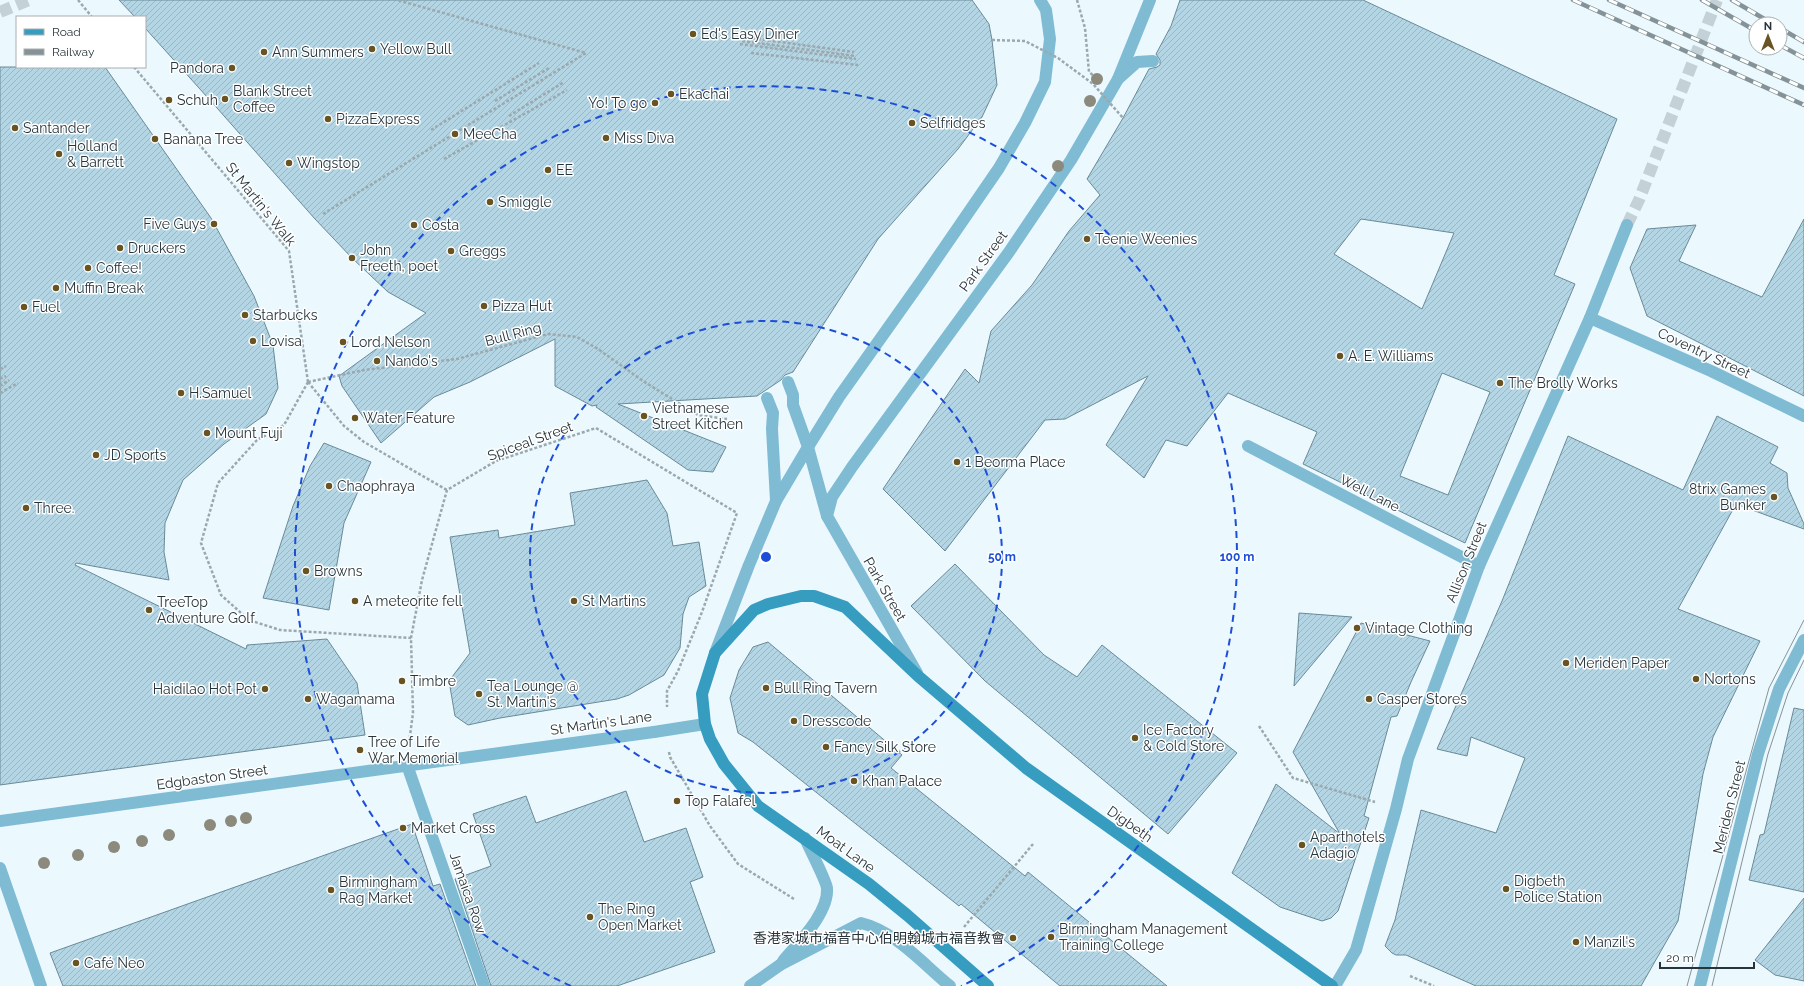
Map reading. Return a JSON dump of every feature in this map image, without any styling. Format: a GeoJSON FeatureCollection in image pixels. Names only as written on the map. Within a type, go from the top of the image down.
{"type":"FeatureCollection","features":[{"type":"Feature","properties":{"kind":"main road"},"geometry":{"type":"LineString","coordinates":[[705,724],[702,694],[715,654],[754,610],[773,602],[801,596],[814,596],[845,607],[918,676]]}},
{"type":"Feature","properties":{"kind":"main road","name":"Digbeth"},"geometry":{"type":"LineString","coordinates":[[918,676],[1026,768],[1332,986]]}},
{"type":"Feature","properties":{"kind":"main road","name":"Moat Lane"},"geometry":{"type":"LineString","coordinates":[[705,724],[710,740],[724,764],[758,806],[805,838],[896,906],[988,986]]}},
{"type":"Feature","properties":{"kind":"street"},"geometry":{"type":"LineString","coordinates":[[715,654],[749,565],[776,501],[839,397],[999,168],[1025,123],[1045,82],[1050,39],[1046,10],[1040,0]]}},
{"type":"Feature","properties":{"kind":"street","name":"Park Street"},"geometry":{"type":"LineString","coordinates":[[827,516],[832,497],[852,467],[1009,252],[1070,160],[1118,79],[1150,0]]}},
{"type":"Feature","properties":{"kind":"street"},"geometry":{"type":"LineString","coordinates":[[1118,79],[1137,62],[1153,61]]}},
{"type":"Feature","properties":{"kind":"street","name":"Allison Street"},"geometry":{"type":"LineString","coordinates":[[1336,986],[1356,950],[1396,809],[1408,759],[1479,566],[1590,318],[1627,225]]}},
{"type":"Feature","properties":{"kind":"street","name":"Coventry Street"},"geometry":{"type":"LineString","coordinates":[[1590,318],[1711,371],[1804,416]]}},
{"type":"Feature","properties":{"kind":"street","name":"Park Street"},"geometry":{"type":"LineString","coordinates":[[788,382],[793,395],[793,406],[808,447],[827,516],[918,676]]}},
{"type":"Feature","properties":{"kind":"street"},"geometry":{"type":"LineString","coordinates":[[767,398],[773,413],[772,429],[776,501]]}},
{"type":"Feature","properties":{"kind":"street","name":"Well Lane"},"geometry":{"type":"LineString","coordinates":[[1248,446],[1479,566]]}},
{"type":"Feature","properties":{"kind":"street","name":"Meriden Street"},"geometry":{"type":"LineString","coordinates":[[1700,986],[1758,754],[1779,689],[1804,640]]}},
{"type":"Feature","properties":{"kind":"street","name":"St Martin's Lane"},"geometry":{"type":"LineString","coordinates":[[428,762],[705,724]]}},
{"type":"Feature","properties":{"kind":"street","name":"Edgbaston Street"},"geometry":{"type":"LineString","coordinates":[[0,821],[428,762]]}},
{"type":"Feature","properties":{"kind":"street","name":"Jamaica Row"},"geometry":{"type":"LineString","coordinates":[[407,765],[484,986]]}},
{"type":"Feature","properties":{"kind":"street"},"geometry":{"type":"LineString","coordinates":[[780,965],[820,914],[825,900],[827,888],[805,838]]}},
{"type":"Feature","properties":{"kind":"street"},"geometry":{"type":"LineString","coordinates":[[0,868],[41,986]]}},
{"type":"Feature","properties":{"kind":"street"},"geometry":{"type":"LineString","coordinates":[[750,986],[780,965],[860,923],[874,926],[890,935],[950,986]]}},
{"type":"Feature","properties":{"kind":"path"},"geometry":{"type":"LineString","coordinates":[[78,0],[91,16]]}},
{"type":"Feature","properties":{"kind":"path"},"geometry":{"type":"LineString","coordinates":[[323,214],[586,53],[397,0]]}},
{"type":"Feature","properties":{"kind":"path"},"geometry":{"type":"LineString","coordinates":[[1077,0],[1085,28],[1089,72],[1112,90]]}},
{"type":"Feature","properties":{"kind":"path"},"geometry":{"type":"LineString","coordinates":[[743,37],[854,52]]}},
{"type":"Feature","properties":{"kind":"path"},"geometry":{"type":"LineString","coordinates":[[992,40],[1025,41],[1058,58],[1093,84],[1123,118]]}},
{"type":"Feature","properties":{"kind":"path"},"geometry":{"type":"LineString","coordinates":[[740,44],[855,58],[742,41]]}},
{"type":"Feature","properties":{"kind":"path"},"geometry":{"type":"LineString","coordinates":[[751,53],[858,65]]}},
{"type":"Feature","properties":{"kind":"path"},"geometry":{"type":"LineString","coordinates":[[431,130],[539,63]]}},
{"type":"Feature","properties":{"kind":"path","name":"St Martin's Walk"},"geometry":{"type":"LineString","coordinates":[[135,68],[289,251],[308,382]]}},
{"type":"Feature","properties":{"kind":"path"},"geometry":{"type":"LineString","coordinates":[[495,101],[549,68]]}},
{"type":"Feature","properties":{"kind":"path"},"geometry":{"type":"LineString","coordinates":[[509,116],[564,82]]}},
{"type":"Feature","properties":{"kind":"path"},"geometry":{"type":"LineString","coordinates":[[444,159],[567,90]]}},
{"type":"Feature","properties":{"kind":"path","name":"Bull Ring"},"geometry":{"type":"LineString","coordinates":[[308,382],[364,370],[457,359],[548,334],[577,337],[598,349],[643,381],[698,415],[727,419]]}},
{"type":"Feature","properties":{"kind":"path"},"geometry":{"type":"LineString","coordinates":[[0,369],[6,366]]}},
{"type":"Feature","properties":{"kind":"path"},"geometry":{"type":"LineString","coordinates":[[0,379],[6,376]]}},
{"type":"Feature","properties":{"kind":"path"},"geometry":{"type":"LineString","coordinates":[[0,386],[9,380]]}},
{"type":"Feature","properties":{"kind":"path"},"geometry":{"type":"LineString","coordinates":[[407,765],[413,713],[411,638],[422,580],[447,490],[364,442],[344,426],[308,382],[284,425],[257,440],[218,483],[201,543],[221,595],[249,620],[280,630],[411,638]]}},
{"type":"Feature","properties":{"kind":"path"},"geometry":{"type":"LineString","coordinates":[[0,393],[18,384]]}},
{"type":"Feature","properties":{"kind":"path","name":"Spiceal Street"},"geometry":{"type":"LineString","coordinates":[[447,490],[496,461],[596,428],[737,513],[732,531]]}},
{"type":"Feature","properties":{"kind":"path"},"geometry":{"type":"LineString","coordinates":[[1259,726],[1293,778],[1396,809]]}},
{"type":"Feature","properties":{"kind":"path"},"geometry":{"type":"LineString","coordinates":[[964,927],[1033,844]]}},
{"type":"Feature","properties":{"kind":"path"},"geometry":{"type":"LineString","coordinates":[[1410,976],[1434,986]]}},
{"type":"Feature","properties":{"kind":"building"},"geometry":{"type":"Polygon","coordinates":[[[119,0],[972,0],[989,24],[997,85],[982,117],[958,149],[878,239],[793,372],[785,375],[781,380],[757,396],[618,404],[726,447],[713,472],[688,470],[596,407],[597,405],[592,406],[555,386],[555,339],[470,382],[434,397],[381,443],[342,386],[339,376],[426,313],[388,292],[352,258],[315,219],[146,29],[146,16],[134,16],[119,0]]]}},
{"type":"Feature","properties":{"kind":"building"},"geometry":{"type":"Polygon","coordinates":[[[1180,0],[1363,0],[1617,119],[1554,275],[1575,284],[1465,543],[1303,464],[1317,432],[1228,393],[1187,446],[1166,440],[1144,478],[1106,445],[1148,376],[1065,419],[1045,420],[945,551],[883,489],[965,369],[979,383],[991,331],[1032,285],[1069,231],[1100,195],[1087,179],[1123,118],[1149,69],[1160,65],[1160,60],[1156,54],[1171,26],[1180,0]],[[1361,219],[1334,254],[1422,309],[1454,233],[1361,219]],[[1442,373],[1400,476],[1448,495],[1490,392],[1442,373]]]}},
{"type":"Feature","properties":{"kind":"building"},"geometry":{"type":"Polygon","coordinates":[[[0,67],[106,68],[211,218],[254,296],[273,345],[278,388],[266,414],[224,444],[183,480],[165,523],[164,552],[169,580],[76,563],[75,565],[246,649],[247,645],[327,639],[357,683],[365,735],[0,785],[0,67]]]}},
{"type":"Feature","properties":{"kind":"building"},"geometry":{"type":"Polygon","coordinates":[[[1804,219],[1804,396],[1647,316],[1630,268],[1647,229],[1696,225],[1679,261],[1762,297],[1804,219]]]}},
{"type":"Feature","properties":{"kind":"building"},"geometry":{"type":"Polygon","coordinates":[[[1717,416],[1778,447],[1770,463],[1787,473],[1788,488],[1804,524],[1804,529],[1736,504],[1678,609],[1760,641],[1713,737],[1703,774],[1678,921],[1641,986],[1476,986],[1406,955],[1396,955],[1392,953],[1385,946],[1395,920],[1421,810],[1496,833],[1525,758],[1471,737],[1467,756],[1437,749],[1502,601],[1568,436],[1683,490],[1717,416]]]}},
{"type":"Feature","properties":{"kind":"building"},"geometry":{"type":"Polygon","coordinates":[[[324,443],[371,462],[344,523],[329,610],[263,598],[293,506],[310,466],[324,443]]]}},
{"type":"Feature","properties":{"kind":"building","name":"St Martins"},"geometry":{"type":"Polygon","coordinates":[[[647,480],[667,513],[673,546],[699,542],[706,586],[689,597],[683,614],[680,648],[664,675],[629,695],[617,699],[500,718],[468,725],[455,716],[449,681],[470,653],[450,537],[498,530],[499,538],[575,525],[570,493],[647,480]]]}},
{"type":"Feature","properties":{"kind":"building","name":"Ice Factory & Cold Store"},"geometry":{"type":"Polygon","coordinates":[[[955,564],[1044,655],[1077,677],[1102,645],[1237,753],[1168,834],[985,681],[911,606],[955,564]]]}},
{"type":"Feature","properties":{"kind":"building"},"geometry":{"type":"Polygon","coordinates":[[[1299,613],[1352,617],[1294,686],[1299,613]]]}},
{"type":"Feature","properties":{"kind":"building"},"geometry":{"type":"Polygon","coordinates":[[[1361,623],[1430,641],[1397,716],[1391,717],[1364,816],[1369,818],[1338,911],[1331,918],[1322,921],[1280,907],[1232,873],[1276,784],[1340,834],[1293,752],[1361,623]]]}},
{"type":"Feature","properties":{"kind":"building"},"geometry":{"type":"Polygon","coordinates":[[[768,642],[902,755],[891,768],[1025,876],[1028,872],[1167,986],[1060,986],[961,904],[959,906],[753,742],[738,733],[730,698],[739,670],[753,647],[768,642]]]}},
{"type":"Feature","properties":{"kind":"building"},"geometry":{"type":"Polygon","coordinates":[[[1794,708],[1804,710],[1804,892],[1749,880],[1760,835],[1764,834],[1794,708]]]}},
{"type":"Feature","properties":{"kind":"building","name":"The Ring Open Market"},"geometry":{"type":"Polygon","coordinates":[[[626,791],[644,842],[686,828],[703,877],[690,882],[715,952],[617,986],[491,986],[455,879],[491,866],[473,814],[526,796],[536,823],[626,791]]]}},
{"type":"Feature","properties":{"kind":"building","name":"Birmingham Rag Market"},"geometry":{"type":"Polygon","coordinates":[[[412,824],[433,886],[440,884],[476,986],[63,986],[50,953],[412,824]]]}},
{"type":"Feature","properties":{"kind":"building"},"geometry":{"type":"Polygon","coordinates":[[[1804,898],[1804,981],[1775,975],[1755,960],[1804,898]]]}},
{"type":"Feature","properties":{"kind":"tunnel"},"geometry":{"type":"LineString","coordinates":[[0,12],[29,0]]}},
{"type":"Feature","properties":{"kind":"tunnel"},"geometry":{"type":"LineString","coordinates":[[1627,225],[1639,200],[1717,0]]}},
{"type":"Feature","properties":{"kind":"tram line"},"geometry":{"type":"LineString","coordinates":[[1687,986],[1769,688],[1804,620]]}},
{"type":"Feature","properties":{"kind":"tram line"},"geometry":{"type":"LineString","coordinates":[[1712,986],[1768,754],[1788,693],[1804,660]]}},
{"type":"Feature","properties":{"kind":"railway"},"geometry":{"type":"LineString","coordinates":[[1573,0],[1804,105]]}},
{"type":"Feature","properties":{"kind":"railway"},"geometry":{"type":"LineString","coordinates":[[1609,0],[1804,88]]}},
{"type":"Feature","properties":{"kind":"railway"},"geometry":{"type":"LineString","coordinates":[[1702,0],[1748,26]]}},
{"type":"Feature","properties":{"kind":"railway"},"geometry":{"type":"LineString","coordinates":[[1732,0],[1759,16]]}},
{"type":"Feature","properties":{"kind":"railway"},"geometry":{"type":"LineString","coordinates":[[1788,33],[1804,42]]}},
{"type":"Feature","properties":{"kind":"railway"},"geometry":{"type":"LineString","coordinates":[[1788,49],[1804,58]]}},
{"type":"Feature","properties":{"kind":"place","name":"Ed's Easy Diner"},"geometry":{"type":"Point","coordinates":[693,34]}},
{"type":"Feature","properties":{"kind":"place","name":"Yellow Bull"},"geometry":{"type":"Point","coordinates":[372,49]}},
{"type":"Feature","properties":{"kind":"place","name":"Ann Summers"},"geometry":{"type":"Point","coordinates":[264,52]}},
{"type":"Feature","properties":{"kind":"place","name":"Pandora"},"geometry":{"type":"Point","coordinates":[232,68]}},
{"type":"Feature","properties":{"kind":"place","name":"Ekachai"},"geometry":{"type":"Point","coordinates":[671,94]}},
{"type":"Feature","properties":{"kind":"place","name":"Blank Street Coffee"},"geometry":{"type":"Point","coordinates":[225,99]}},
{"type":"Feature","properties":{"kind":"place","name":"Schuh"},"geometry":{"type":"Point","coordinates":[169,100]}},
{"type":"Feature","properties":{"kind":"place","name":"Yo! To go"},"geometry":{"type":"Point","coordinates":[655,103]}},
{"type":"Feature","properties":{"kind":"place","name":"PizzaExpress"},"geometry":{"type":"Point","coordinates":[328,119]}},
{"type":"Feature","properties":{"kind":"place","name":"Selfridges"},"geometry":{"type":"Point","coordinates":[912,123]}},
{"type":"Feature","properties":{"kind":"place","name":"Santander"},"geometry":{"type":"Point","coordinates":[15,128]}},
{"type":"Feature","properties":{"kind":"place","name":"MeeCha"},"geometry":{"type":"Point","coordinates":[455,134]}},
{"type":"Feature","properties":{"kind":"place","name":"Miss Diva"},"geometry":{"type":"Point","coordinates":[606,138]}},
{"type":"Feature","properties":{"kind":"place","name":"Banana Tree"},"geometry":{"type":"Point","coordinates":[155,139]}},
{"type":"Feature","properties":{"kind":"place","name":"Holland & Barrett"},"geometry":{"type":"Point","coordinates":[59,154]}},
{"type":"Feature","properties":{"kind":"place","name":"Wingstop"},"geometry":{"type":"Point","coordinates":[289,163]}},
{"type":"Feature","properties":{"kind":"place","name":"EE"},"geometry":{"type":"Point","coordinates":[548,170]}},
{"type":"Feature","properties":{"kind":"place","name":"Smiggle"},"geometry":{"type":"Point","coordinates":[490,202]}},
{"type":"Feature","properties":{"kind":"place","name":"Five Guys"},"geometry":{"type":"Point","coordinates":[214,224]}},
{"type":"Feature","properties":{"kind":"place","name":"Costa"},"geometry":{"type":"Point","coordinates":[414,225]}},
{"type":"Feature","properties":{"kind":"place","name":"Teenie Weenies"},"geometry":{"type":"Point","coordinates":[1087,239]}},
{"type":"Feature","properties":{"kind":"place","name":"Druckers"},"geometry":{"type":"Point","coordinates":[120,248]}},
{"type":"Feature","properties":{"kind":"place","name":"Greggs"},"geometry":{"type":"Point","coordinates":[451,251]}},
{"type":"Feature","properties":{"kind":"place","name":"John Freeth, poet"},"geometry":{"type":"Point","coordinates":[352,258]}},
{"type":"Feature","properties":{"kind":"place","name":"Coffee!"},"geometry":{"type":"Point","coordinates":[88,268]}},
{"type":"Feature","properties":{"kind":"place","name":"Muffin Break"},"geometry":{"type":"Point","coordinates":[56,288]}},
{"type":"Feature","properties":{"kind":"place","name":"Pizza Hut"},"geometry":{"type":"Point","coordinates":[484,306]}},
{"type":"Feature","properties":{"kind":"place","name":"Fuel"},"geometry":{"type":"Point","coordinates":[24,307]}},
{"type":"Feature","properties":{"kind":"place","name":"Starbucks"},"geometry":{"type":"Point","coordinates":[245,315]}},
{"type":"Feature","properties":{"kind":"place","name":"Lovisa"},"geometry":{"type":"Point","coordinates":[253,341]}},
{"type":"Feature","properties":{"kind":"place","name":"Lord Nelson"},"geometry":{"type":"Point","coordinates":[343,342]}},
{"type":"Feature","properties":{"kind":"place","name":"A. E. Williams"},"geometry":{"type":"Point","coordinates":[1340,356]}},
{"type":"Feature","properties":{"kind":"place","name":"Nando's"},"geometry":{"type":"Point","coordinates":[377,361]}},
{"type":"Feature","properties":{"kind":"place","name":"The Brolly Works"},"geometry":{"type":"Point","coordinates":[1500,383]}},
{"type":"Feature","properties":{"kind":"place","name":"H.Samuel"},"geometry":{"type":"Point","coordinates":[181,393]}},
{"type":"Feature","properties":{"kind":"place","name":"Vietnamese Street Kitchen"},"geometry":{"type":"Point","coordinates":[644,416]}},
{"type":"Feature","properties":{"kind":"place","name":"Water Feature"},"geometry":{"type":"Point","coordinates":[355,418]}},
{"type":"Feature","properties":{"kind":"place","name":"Mount Fuji"},"geometry":{"type":"Point","coordinates":[207,433]}},
{"type":"Feature","properties":{"kind":"place","name":"JD Sports"},"geometry":{"type":"Point","coordinates":[96,455]}},
{"type":"Feature","properties":{"kind":"place","name":"1 Beorma Place"},"geometry":{"type":"Point","coordinates":[957,462]}},
{"type":"Feature","properties":{"kind":"place","name":"Chaophraya"},"geometry":{"type":"Point","coordinates":[329,486]}},
{"type":"Feature","properties":{"kind":"place","name":"8trix Games Bunker"},"geometry":{"type":"Point","coordinates":[1774,497]}},
{"type":"Feature","properties":{"kind":"place","name":"Three."},"geometry":{"type":"Point","coordinates":[26,508]}},
{"type":"Feature","properties":{"kind":"place","name":"Browns"},"geometry":{"type":"Point","coordinates":[306,571]}},
{"type":"Feature","properties":{"kind":"place","name":"A meteorite fell"},"geometry":{"type":"Point","coordinates":[355,601]}},
{"type":"Feature","properties":{"kind":"place","name":"St Martins"},"geometry":{"type":"Point","coordinates":[574,601]}},
{"type":"Feature","properties":{"kind":"place","name":"TreeTop Adventure Golf"},"geometry":{"type":"Point","coordinates":[149,610]}},
{"type":"Feature","properties":{"kind":"place","name":"Vintage Clothing"},"geometry":{"type":"Point","coordinates":[1357,628]}},
{"type":"Feature","properties":{"kind":"place","name":"Meriden Paper"},"geometry":{"type":"Point","coordinates":[1566,663]}},
{"type":"Feature","properties":{"kind":"place","name":"Nortons"},"geometry":{"type":"Point","coordinates":[1696,679]}},
{"type":"Feature","properties":{"kind":"place","name":"Timbre"},"geometry":{"type":"Point","coordinates":[402,681]}},
{"type":"Feature","properties":{"kind":"place","name":"Bull Ring Tavern"},"geometry":{"type":"Point","coordinates":[766,688]}},
{"type":"Feature","properties":{"kind":"place","name":"Haidilao Hot Pot"},"geometry":{"type":"Point","coordinates":[265,689]}},
{"type":"Feature","properties":{"kind":"place","name":"Tea Lounge @ St. Martin's"},"geometry":{"type":"Point","coordinates":[479,694]}},
{"type":"Feature","properties":{"kind":"place","name":"Wagamama"},"geometry":{"type":"Point","coordinates":[308,699]}},
{"type":"Feature","properties":{"kind":"place","name":"Casper Stores"},"geometry":{"type":"Point","coordinates":[1369,699]}},
{"type":"Feature","properties":{"kind":"place","name":"Dresscode"},"geometry":{"type":"Point","coordinates":[794,721]}},
{"type":"Feature","properties":{"kind":"place","name":"Ice Factory & Cold Store"},"geometry":{"type":"Point","coordinates":[1135,738]}},
{"type":"Feature","properties":{"kind":"place","name":"Fancy Silk Store"},"geometry":{"type":"Point","coordinates":[826,747]}},
{"type":"Feature","properties":{"kind":"place","name":"Tree of Life War Memorial"},"geometry":{"type":"Point","coordinates":[360,750]}},
{"type":"Feature","properties":{"kind":"place","name":"Khan Palace"},"geometry":{"type":"Point","coordinates":[854,781]}},
{"type":"Feature","properties":{"kind":"place","name":"Top Falafel"},"geometry":{"type":"Point","coordinates":[677,801]}},
{"type":"Feature","properties":{"kind":"place","name":"Market Cross"},"geometry":{"type":"Point","coordinates":[403,828]}},
{"type":"Feature","properties":{"kind":"place","name":"Aparthotels Adagio"},"geometry":{"type":"Point","coordinates":[1302,845]}},
{"type":"Feature","properties":{"kind":"place","name":"Digbeth Police Station"},"geometry":{"type":"Point","coordinates":[1506,889]}},
{"type":"Feature","properties":{"kind":"place","name":"Birmingham Rag Market"},"geometry":{"type":"Point","coordinates":[331,890]}},
{"type":"Feature","properties":{"kind":"place","name":"The Ring Open Market"},"geometry":{"type":"Point","coordinates":[590,917]}},
{"type":"Feature","properties":{"kind":"place","name":"Birmingham Management Training College"},"geometry":{"type":"Point","coordinates":[1051,937]}},
{"type":"Feature","properties":{"kind":"place","name":"香港家城市福音中心伯明翰城市福音教會"},"geometry":{"type":"Point","coordinates":[1013,938]}},
{"type":"Feature","properties":{"kind":"place","name":"Manzil's"},"geometry":{"type":"Point","coordinates":[1576,942]}},
{"type":"Feature","properties":{"kind":"place","name":"Café Neo"},"geometry":{"type":"Point","coordinates":[76,963]}}]}
